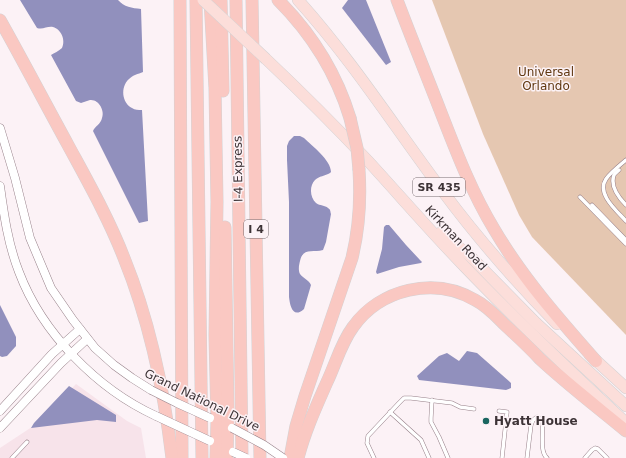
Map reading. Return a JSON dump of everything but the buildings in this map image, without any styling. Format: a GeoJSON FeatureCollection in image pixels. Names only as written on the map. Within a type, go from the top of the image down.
{"type":"FeatureCollection","features":[{"type":"Feature","properties":{"kind":"highway"},"geometry":{"type":"LineString","coordinates":[[180,0],[182,458]]}},
{"type":"Feature","properties":{"kind":"highway"},"geometry":{"type":"LineString","coordinates":[[196,0],[202,458]]}},
{"type":"Feature","properties":{"kind":"highway"},"geometry":{"type":"LineString","coordinates":[[210,0],[215,83],[217,194],[215,328],[221,423],[226,450],[216,458]]}},
{"type":"Feature","properties":{"kind":"highway"},"geometry":{"type":"LineString","coordinates":[[221,0],[221,423]]}},
{"type":"Feature","properties":{"kind":"highway","name":"I-4 Express"},"geometry":{"type":"LineString","coordinates":[[226,450],[236,0]]}},
{"type":"Feature","properties":{"kind":"highway","name":"I 4"},"geometry":{"type":"LineString","coordinates":[[252,0],[260,458]]}},
{"type":"Feature","properties":{"kind":"highway"},"geometry":{"type":"LineString","coordinates":[[278,0],[306,31],[323,57],[338,86],[350,118],[359,170],[360,196],[356,240],[352,258],[305,396],[296,426],[290,458]]}},
{"type":"Feature","properties":{"kind":"highway"},"geometry":{"type":"LineString","coordinates":[[397,0],[458,157],[489,220],[529,282],[596,361]]}},
{"type":"Feature","properties":{"kind":"highway"},"geometry":{"type":"LineString","coordinates":[[0,20],[98,201],[126,263],[155,356],[172,458]]}},
{"type":"Feature","properties":{"kind":"highway"},"geometry":{"type":"LineString","coordinates":[[298,458],[308,425],[343,344],[354,325],[370,309],[384,299],[409,290],[424,288],[452,290],[470,297],[485,306],[547,365],[626,431]]}},
{"type":"Feature","properties":{"kind":"main road","name":"Kirkman Road"},"geometry":{"type":"LineString","coordinates":[[203,0],[302,94],[351,144],[468,270],[553,355],[626,423]]}},
{"type":"Feature","properties":{"kind":"main road","name":"Kirkman Road"},"geometry":{"type":"LineString","coordinates":[[298,0],[343,54],[443,192],[474,232],[532,298],[596,361],[626,388]]}},
{"type":"Feature","properties":{"kind":"main road"},"geometry":{"type":"LineString","coordinates":[[412,209],[426,222],[469,255],[536,323],[626,406]]}},
{"type":"Feature","properties":{"kind":"street","name":"Grand National Drive"},"geometry":{"type":"LineString","coordinates":[[0,128],[15,178],[30,238],[51,288],[87,339],[114,365],[151,390],[258,442],[283,458]]}},
{"type":"Feature","properties":{"kind":"street"},"geometry":{"type":"LineString","coordinates":[[0,186],[10,244],[24,284],[37,308],[71,353],[95,376],[136,406],[226,450],[246,458]]}},
{"type":"Feature","properties":{"kind":"street"},"geometry":{"type":"LineString","coordinates":[[0,411],[52,354],[80,329]]}},
{"type":"Feature","properties":{"kind":"street"},"geometry":{"type":"LineString","coordinates":[[0,428],[71,353],[87,339]]}},
{"type":"Feature","properties":{"kind":"lane"},"geometry":{"type":"LineString","coordinates":[[626,161],[614,175],[613,185],[621,200],[626,205]]}},
{"type":"Feature","properties":{"kind":"lane"},"geometry":{"type":"LineString","coordinates":[[626,161],[606,179],[603,186],[603,192],[607,201],[626,221]]}},
{"type":"Feature","properties":{"kind":"lane"},"geometry":{"type":"LineString","coordinates":[[626,240],[582,197],[626,244]]}},
{"type":"Feature","properties":{"kind":"lane"},"geometry":{"type":"LineString","coordinates":[[374,458],[367,443],[368,436],[400,401],[406,398],[452,403],[460,407],[474,409]]}},
{"type":"Feature","properties":{"kind":"lane"},"geometry":{"type":"LineString","coordinates":[[432,400],[431,422],[448,458]]}},
{"type":"Feature","properties":{"kind":"lane"},"geometry":{"type":"LineString","coordinates":[[499,411],[507,412],[502,458]]}},
{"type":"Feature","properties":{"kind":"lane"},"geometry":{"type":"LineString","coordinates":[[390,412],[420,440],[429,458]]}},
{"type":"Feature","properties":{"kind":"lane"},"geometry":{"type":"LineString","coordinates":[[527,458],[531,425],[533,420],[537,417],[542,420],[542,449],[544,456],[547,458]]}},
{"type":"Feature","properties":{"kind":"lane"},"geometry":{"type":"LineString","coordinates":[[12,458],[27,442]]}},
{"type":"Feature","properties":{"kind":"lane"},"geometry":{"type":"LineString","coordinates":[[585,458],[595,448],[607,458]]}},
{"type":"Feature","properties":{"kind":"shaded area"},"geometry":{"type":"Polygon","coordinates":[[[76,384],[127,421],[141,428],[146,458],[0,458],[0,448],[41,421],[76,384]]]}},
{"type":"Feature","properties":{"kind":"green space","name":"Universal Orlando"},"geometry":{"type":"Polygon","coordinates":[[[432,0],[626,0],[626,335],[532,237],[519,215],[483,134],[432,0]]]}},
{"type":"Feature","properties":{"kind":"water"},"geometry":{"type":"Polygon","coordinates":[[[20,0],[118,0],[131,8],[141,9],[143,72],[126,82],[123,95],[129,106],[134,109],[142,110],[148,221],[139,223],[93,131],[103,115],[99,103],[93,100],[81,103],[76,101],[51,55],[62,48],[62,35],[56,28],[53,27],[41,29],[37,28],[20,0]]]}},
{"type":"Feature","properties":{"kind":"water"},"geometry":{"type":"Polygon","coordinates":[[[348,0],[366,0],[391,62],[386,65],[342,8],[348,0]]]}},
{"type":"Feature","properties":{"kind":"water"},"geometry":{"type":"Polygon","coordinates":[[[294,136],[304,138],[316,149],[325,158],[331,172],[317,179],[312,185],[312,198],[316,203],[329,209],[331,214],[323,250],[309,251],[301,257],[299,272],[311,285],[304,309],[297,313],[291,307],[289,297],[289,202],[287,146],[289,141],[294,136]]]}},
{"type":"Feature","properties":{"kind":"water"},"geometry":{"type":"Polygon","coordinates":[[[389,225],[422,262],[421,263],[399,267],[377,274],[376,272],[382,249],[384,227],[389,225]]]}},
{"type":"Feature","properties":{"kind":"water"},"geometry":{"type":"Polygon","coordinates":[[[0,305],[16,337],[16,346],[7,356],[2,357],[0,356],[0,305]]]}},
{"type":"Feature","properties":{"kind":"water"},"geometry":{"type":"Polygon","coordinates":[[[467,351],[477,353],[511,383],[511,388],[506,390],[419,380],[417,376],[439,356],[447,353],[459,361],[467,351]]]}},
{"type":"Feature","properties":{"kind":"water"},"geometry":{"type":"Polygon","coordinates":[[[69,386],[116,415],[116,422],[97,420],[31,428],[69,386]]]}},
{"type":"Feature","properties":{"kind":"place","name":"Hyatt House"},"geometry":{"type":"Point","coordinates":[486,421]}}]}
